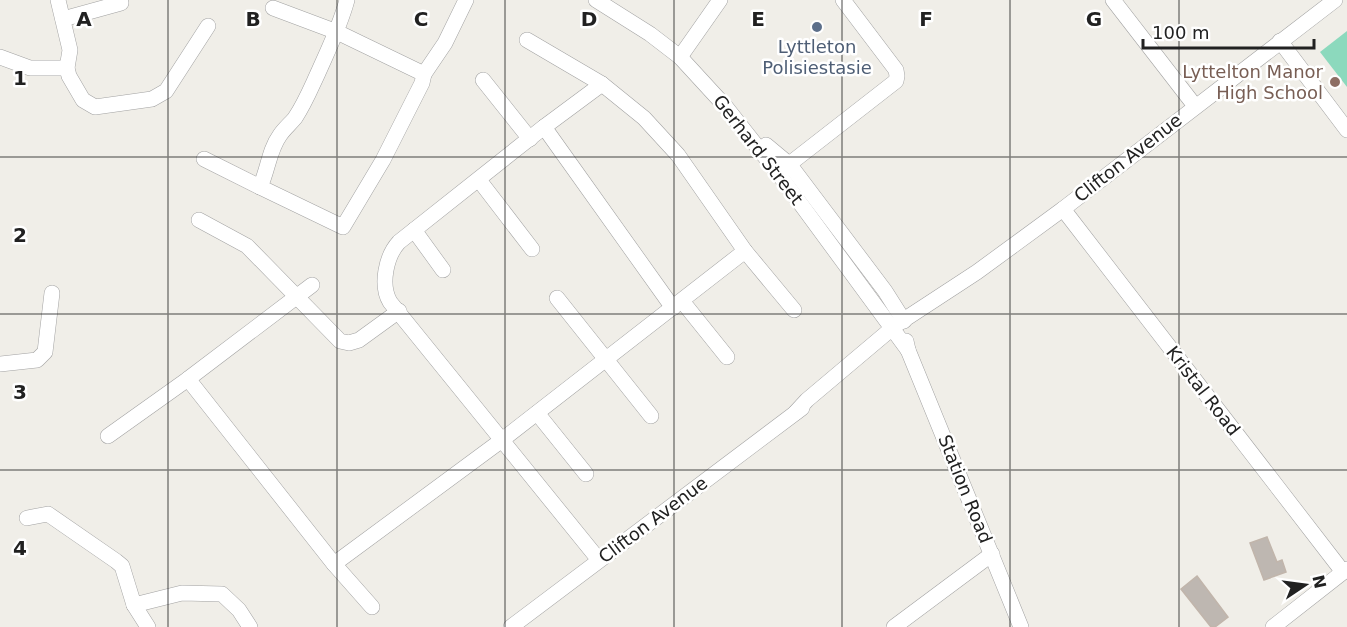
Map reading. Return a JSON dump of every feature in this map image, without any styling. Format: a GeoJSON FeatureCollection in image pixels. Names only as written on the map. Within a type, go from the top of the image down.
{"type":"FeatureCollection","features":[{"type":"Feature","properties":{"kind":"street"},"geometry":{"type":"LineString","coordinates":[[58,0],[70,50],[67,68],[71,83],[88,105],[95,107],[152,99],[166,91],[208,26]]}},
{"type":"Feature","properties":{"kind":"street"},"geometry":{"type":"LineString","coordinates":[[260,187],[267,174],[273,150],[280,135],[308,97],[337,32],[347,0]]}},
{"type":"Feature","properties":{"kind":"street"},"geometry":{"type":"LineString","coordinates":[[204,159],[343,227],[383,160],[422,83],[424,74],[445,43],[466,0]]}},
{"type":"Feature","properties":{"kind":"street","name":"Gerhard Street"},"geometry":{"type":"LineString","coordinates":[[596,0],[682,53]]}},
{"type":"Feature","properties":{"kind":"street","name":"Gerhard Street"},"geometry":{"type":"LineString","coordinates":[[606,0],[682,53],[730,100],[885,291],[900,330]]}},
{"type":"Feature","properties":{"kind":"street"},"geometry":{"type":"LineString","coordinates":[[682,53],[720,0]]}},
{"type":"Feature","properties":{"kind":"street"},"geometry":{"type":"LineString","coordinates":[[784,169],[896,81],[896,70],[843,0]]}},
{"type":"Feature","properties":{"kind":"street"},"geometry":{"type":"LineString","coordinates":[[1113,0],[1196,106]]}},
{"type":"Feature","properties":{"kind":"street","name":"Clifton Avenue"},"geometry":{"type":"LineString","coordinates":[[511,627],[795,413],[807,400],[900,330],[948,290],[977,272],[1063,209],[1335,0]]}},
{"type":"Feature","properties":{"kind":"street"},"geometry":{"type":"LineString","coordinates":[[63,19],[121,3]]}},
{"type":"Feature","properties":{"kind":"street"},"geometry":{"type":"LineString","coordinates":[[273,8],[337,32],[424,74]]}},
{"type":"Feature","properties":{"kind":"street"},"geometry":{"type":"LineString","coordinates":[[527,40],[602,84],[644,118],[678,155],[745,251],[794,310]]}},
{"type":"Feature","properties":{"kind":"street"},"geometry":{"type":"LineString","coordinates":[[1280,41],[1347,130]]}},
{"type":"Feature","properties":{"kind":"street"},"geometry":{"type":"LineString","coordinates":[[0,57],[30,68],[67,68]]}},
{"type":"Feature","properties":{"kind":"street"},"geometry":{"type":"LineString","coordinates":[[483,80],[530,139]]}},
{"type":"Feature","properties":{"kind":"street"},"geometry":{"type":"LineString","coordinates":[[599,560],[390,302],[385,290],[393,248],[544,127],[602,84]]}},
{"type":"Feature","properties":{"kind":"street"},"geometry":{"type":"LineString","coordinates":[[544,127],[678,305],[727,357]]}},
{"type":"Feature","properties":{"kind":"street"},"geometry":{"type":"LineString","coordinates":[[479,180],[532,249]]}},
{"type":"Feature","properties":{"kind":"street","name":"Kristal Road"},"geometry":{"type":"LineString","coordinates":[[1063,209],[1345,570]]}},
{"type":"Feature","properties":{"kind":"street"},"geometry":{"type":"LineString","coordinates":[[199,220],[247,246],[339,341],[349,343],[359,340],[399,311]]}},
{"type":"Feature","properties":{"kind":"street"},"geometry":{"type":"LineString","coordinates":[[414,230],[443,270]]}},
{"type":"Feature","properties":{"kind":"street"},"geometry":{"type":"LineString","coordinates":[[334,564],[502,440],[745,251]]}},
{"type":"Feature","properties":{"kind":"street"},"geometry":{"type":"LineString","coordinates":[[108,436],[312,285]]}},
{"type":"Feature","properties":{"kind":"street"},"geometry":{"type":"LineString","coordinates":[[0,364],[37,360],[45,352],[52,293]]}},
{"type":"Feature","properties":{"kind":"street"},"geometry":{"type":"LineString","coordinates":[[557,298],[651,416]]}},
{"type":"Feature","properties":{"kind":"street","name":"Station Road"},"geometry":{"type":"LineString","coordinates":[[900,330],[1022,627]]}},
{"type":"Feature","properties":{"kind":"street"},"geometry":{"type":"LineString","coordinates":[[188,379],[334,564],[372,607]]}},
{"type":"Feature","properties":{"kind":"street"},"geometry":{"type":"LineString","coordinates":[[537,413],[586,474]]}},
{"type":"Feature","properties":{"kind":"street"},"geometry":{"type":"LineString","coordinates":[[27,518],[48,514],[116,561],[125,574],[134,605],[148,627]]}},
{"type":"Feature","properties":{"kind":"street"},"geometry":{"type":"LineString","coordinates":[[894,627],[992,554]]}},
{"type":"Feature","properties":{"kind":"street"},"geometry":{"type":"LineString","coordinates":[[1273,627],[1345,570]]}},
{"type":"Feature","properties":{"kind":"street"},"geometry":{"type":"LineString","coordinates":[[134,605],[182,593],[222,594],[238,610],[250,627]]}},
{"type":"Feature","properties":{"kind":"green space"},"geometry":{"type":"Polygon","coordinates":[[[1347,31],[1347,87],[1320,52],[1347,31]]]}},
{"type":"Feature","properties":{"kind":"building"},"geometry":{"type":"Polygon","coordinates":[[[1267,537],[1277,562],[1282,560],[1286,572],[1264,580],[1250,543],[1267,537]]]}},
{"type":"Feature","properties":{"kind":"building"},"geometry":{"type":"Polygon","coordinates":[[[1197,576],[1228,617],[1215,627],[1211,627],[1181,589],[1197,576]]]}},
{"type":"Feature","properties":{"kind":"place","name":"Lyttleton Polisiestasie"},"geometry":{"type":"Point","coordinates":[817,27]}},
{"type":"Feature","properties":{"kind":"place","name":"Lyttelton Manor High School"},"geometry":{"type":"Point","coordinates":[1335,82]}}]}
